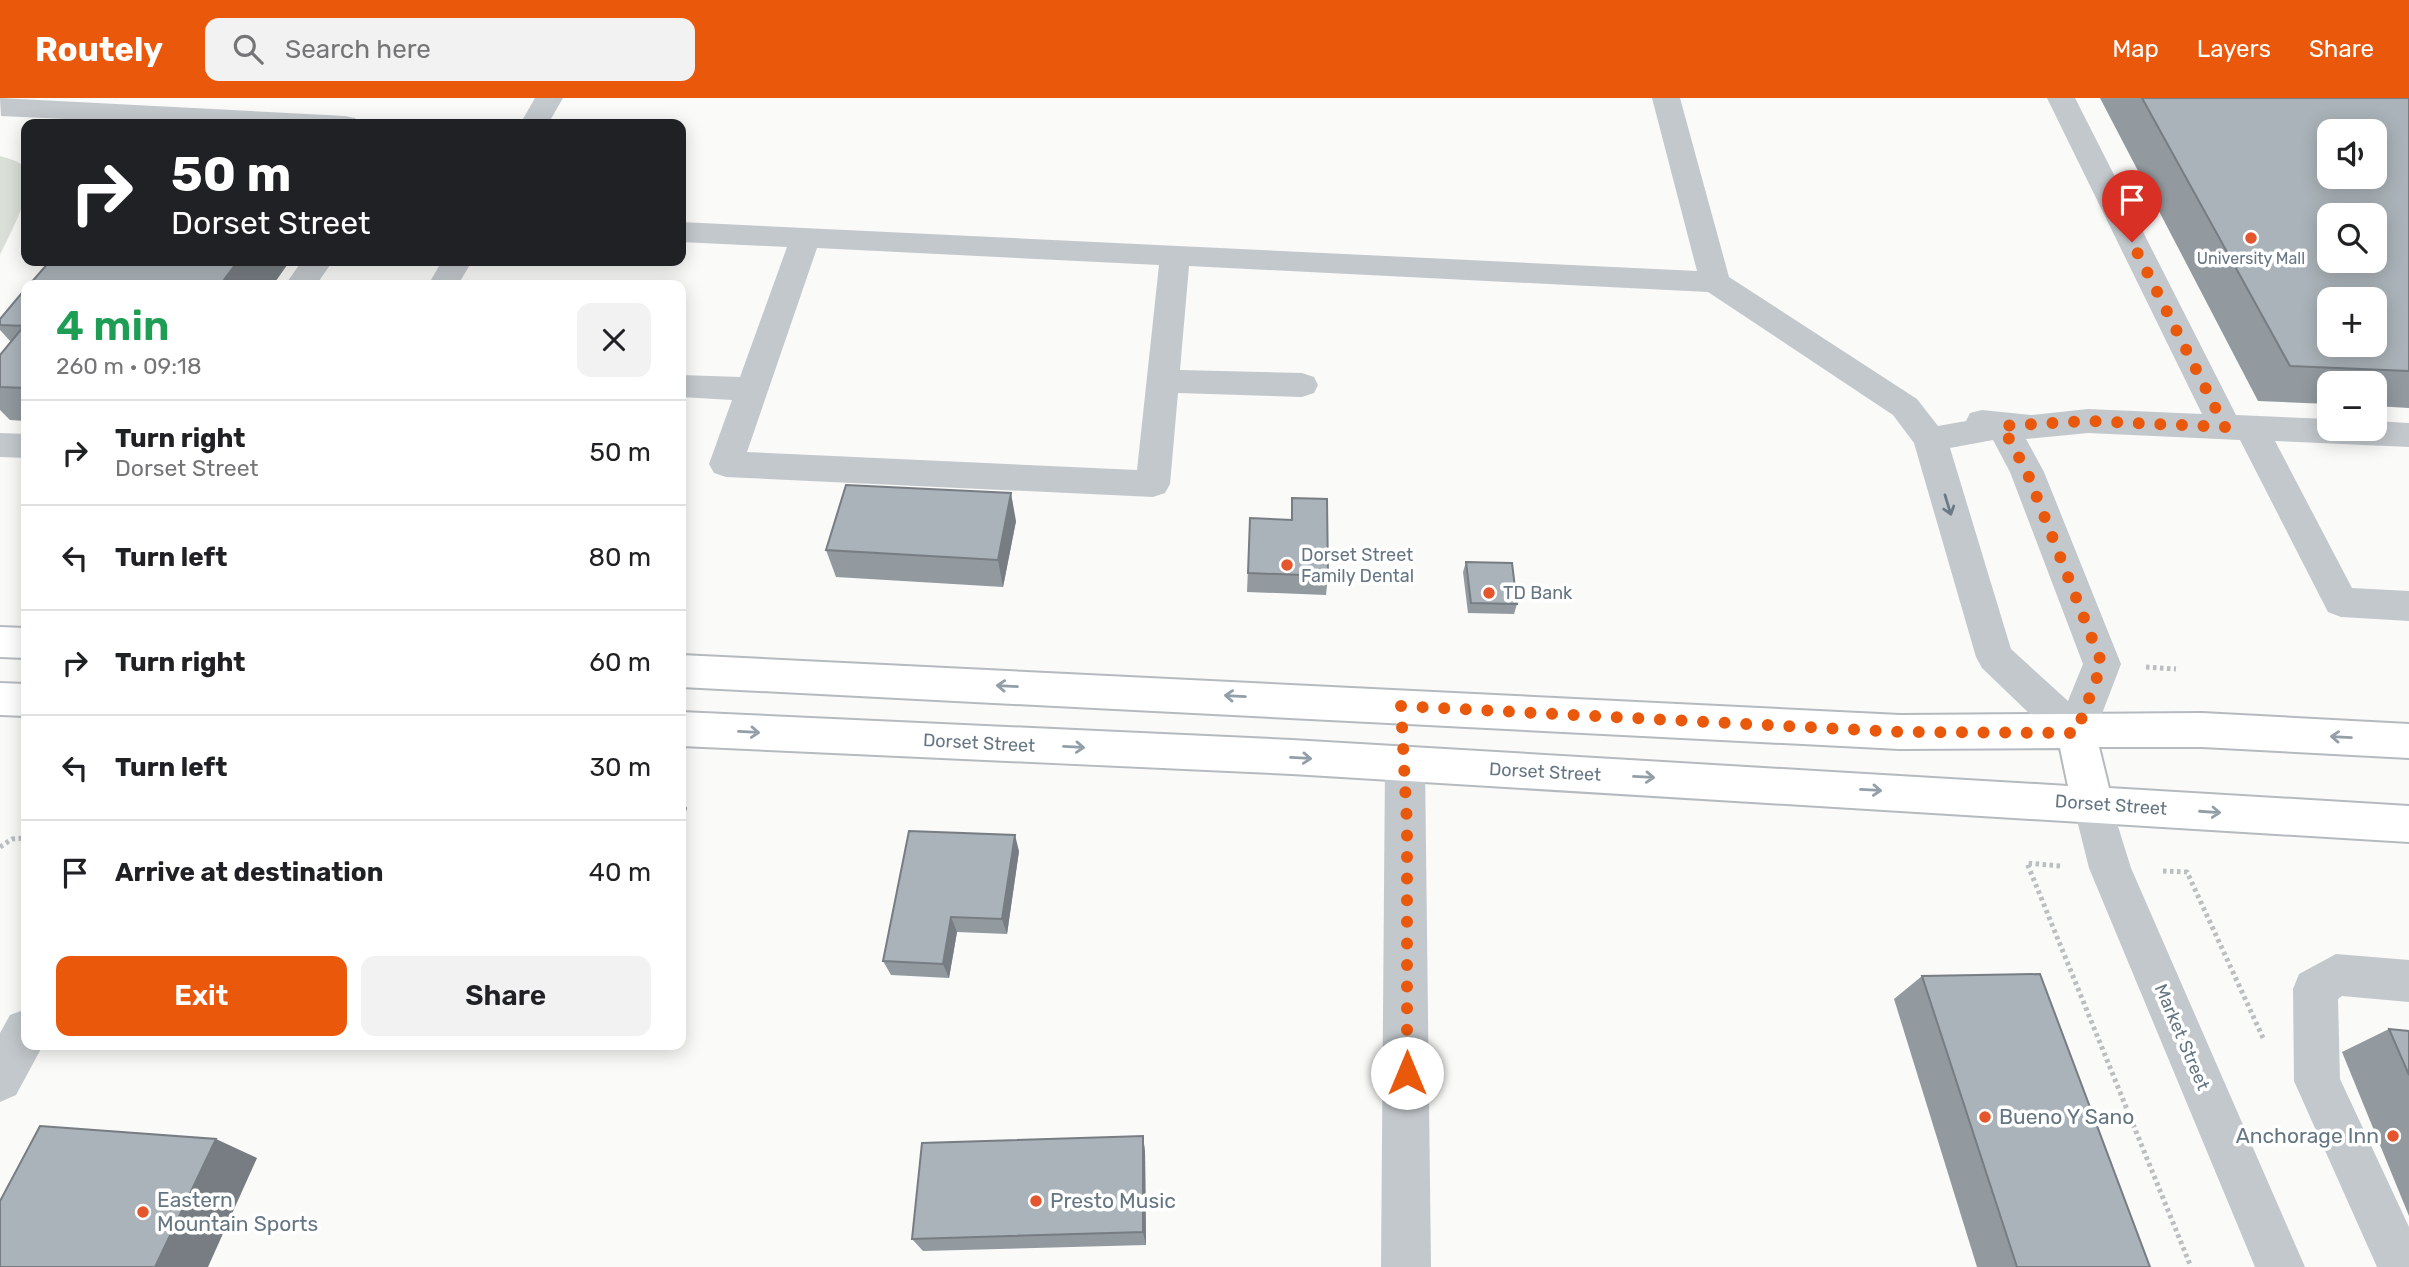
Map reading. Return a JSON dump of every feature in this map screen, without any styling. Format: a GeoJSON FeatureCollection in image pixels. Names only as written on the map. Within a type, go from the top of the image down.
{"type":"FeatureCollection","features":[{"type":"Feature","properties":{"kind":"main road"},"geometry":{"type":"LineString","coordinates":[[0,642],[21,643]]}},
{"type":"Feature","properties":{"kind":"main road"},"geometry":{"type":"LineString","coordinates":[[686,671],[1900,732],[2076,733],[2202,730],[2409,741]]}},
{"type":"Feature","properties":{"kind":"main road"},"geometry":{"type":"LineString","coordinates":[[0,699],[21,700]]}},
{"type":"Feature","properties":{"kind":"main road"},"geometry":{"type":"LineString","coordinates":[[1401,706],[1405,764]]}},
{"type":"Feature","properties":{"kind":"main road","name":"Dorset Street"},"geometry":{"type":"LineString","coordinates":[[686,729],[1405,764],[2409,824]]}},
{"type":"Feature","properties":{"kind":"main road"},"geometry":{"type":"LineString","coordinates":[[2076,733],[2093,804]]}},
{"type":"Feature","properties":{"kind":"street"},"geometry":{"type":"LineString","coordinates":[[0,98],[1,108],[238,119]]}},
{"type":"Feature","properties":{"kind":"street"},"geometry":{"type":"LineString","coordinates":[[537,119],[550,98]]}},
{"type":"Feature","properties":{"kind":"street"},"geometry":{"type":"LineString","coordinates":[[1666,98],[1715,282]]}},
{"type":"Feature","properties":{"kind":"street"},"geometry":{"type":"LineString","coordinates":[[2061,98],[2238,428],[2341,602],[2409,606]]}},
{"type":"Feature","properties":{"kind":"street"},"geometry":{"type":"LineString","coordinates":[[686,232],[1715,282],[1905,407],[1930,440],[1995,657],[2076,733],[2102,664],[2027,472],[2002,426]]}},
{"type":"Feature","properties":{"kind":"street"},"geometry":{"type":"LineString","coordinates":[[805,239],[726,464],[1153,484],[1175,255]]}},
{"type":"Feature","properties":{"kind":"street"},"geometry":{"type":"LineString","coordinates":[[1163,381],[1303,385]]}},
{"type":"Feature","properties":{"kind":"street"},"geometry":{"type":"LineString","coordinates":[[686,386],[752,389]]}},
{"type":"Feature","properties":{"kind":"street"},"geometry":{"type":"LineString","coordinates":[[1905,407],[2002,426]]}},
{"type":"Feature","properties":{"kind":"street"},"geometry":{"type":"LineString","coordinates":[[1930,440],[2002,426],[2088,421],[2409,435]]}},
{"type":"Feature","properties":{"kind":"street"},"geometry":{"type":"LineString","coordinates":[[0,445],[21,446]]}},
{"type":"Feature","properties":{"kind":"street"},"geometry":{"type":"LineString","coordinates":[[1405,764],[1406,1267]]}},
{"type":"Feature","properties":{"kind":"street","name":"Market Street"},"geometry":{"type":"LineString","coordinates":[[2093,804],[2110,869],[2280,1267]]}},
{"type":"Feature","properties":{"kind":"street"},"geometry":{"type":"LineString","coordinates":[[2402,1267],[2317,1081],[2313,1027],[2315,989],[2336,975],[2409,981]]}},
{"type":"Feature","properties":{"kind":"street"},"geometry":{"type":"LineString","coordinates":[[0,1079],[21,1040]]}},
{"type":"Feature","properties":{"kind":"path"},"geometry":{"type":"LineString","coordinates":[[0,847],[12,839],[21,838]]}},
{"type":"Feature","properties":{"kind":"path"},"geometry":{"type":"LineString","coordinates":[[2027,863],[2191,1267]]}},
{"type":"Feature","properties":{"kind":"shaded area"},"geometry":{"type":"Polygon","coordinates":[[[0,156],[21,164],[21,208],[0,255],[0,156]]]}},
{"type":"Feature","properties":{"kind":"building"},"geometry":{"type":"Polygon","coordinates":[[[2142,98],[2409,98],[2409,371],[2290,366],[2142,98]]]}},
{"type":"Feature","properties":{"kind":"building"},"geometry":{"type":"Polygon","coordinates":[[[46,266],[234,266],[224,280],[33,280],[46,266]]]}},
{"type":"Feature","properties":{"kind":"building"},"geometry":{"type":"Polygon","coordinates":[[[21,294],[21,326],[0,325],[0,319],[21,294]]]}},
{"type":"Feature","properties":{"kind":"building"},"geometry":{"type":"Polygon","coordinates":[[[21,330],[21,388],[0,387],[0,355],[21,330]]]}},
{"type":"Feature","properties":{"kind":"building"},"geometry":{"type":"Polygon","coordinates":[[[846,485],[1011,493],[998,560],[826,550],[846,485]]]}},
{"type":"Feature","properties":{"kind":"building","name":"Dorset Street Family Dental"},"geometry":{"type":"Polygon","coordinates":[[[1292,498],[1327,499],[1328,576],[1248,573],[1250,518],[1292,520],[1292,498]]]}},
{"type":"Feature","properties":{"kind":"building","name":"TD Bank"},"geometry":{"type":"Polygon","coordinates":[[[1466,562],[1512,563],[1517,604],[1471,603],[1466,562]]]}},
{"type":"Feature","properties":{"kind":"building"},"geometry":{"type":"Polygon","coordinates":[[[909,831],[1015,835],[1002,919],[951,917],[943,964],[883,961],[909,831]]]}},
{"type":"Feature","properties":{"kind":"building"},"geometry":{"type":"Polygon","coordinates":[[[2040,974],[2150,1267],[2017,1267],[1922,976],[2040,974]]]}},
{"type":"Feature","properties":{"kind":"building"},"geometry":{"type":"Polygon","coordinates":[[[2389,1029],[2409,1031],[2409,1075],[2389,1029]]]}},
{"type":"Feature","properties":{"kind":"building","name":"Eastern Mountain Sports"},"geometry":{"type":"Polygon","coordinates":[[[40,1126],[216,1139],[155,1267],[0,1267],[0,1201],[40,1126]]]}},
{"type":"Feature","properties":{"kind":"building","name":"Presto Music"},"geometry":{"type":"Polygon","coordinates":[[[1143,1136],[1143,1232],[912,1239],[922,1143],[1143,1136]]]}},
{"type":"Feature","properties":{"kind":"place","name":"University Mall"},"geometry":{"type":"Point","coordinates":[2251,238]}},
{"type":"Feature","properties":{"kind":"place","name":"Dorset Street Family Dental"},"geometry":{"type":"Point","coordinates":[1287,565]}},
{"type":"Feature","properties":{"kind":"place","name":"TD Bank"},"geometry":{"type":"Point","coordinates":[1489,593]}},
{"type":"Feature","properties":{"kind":"place","name":"Bueno Y Sano"},"geometry":{"type":"Point","coordinates":[1985,1117]}},
{"type":"Feature","properties":{"kind":"place","name":"Anchorage Inn"},"geometry":{"type":"Point","coordinates":[2393,1136]}},
{"type":"Feature","properties":{"kind":"place","name":"Presto Music"},"geometry":{"type":"Point","coordinates":[1036,1201]}},
{"type":"Feature","properties":{"kind":"place","name":"Eastern Mountain Sports"},"geometry":{"type":"Point","coordinates":[143,1212]}},
{"type":"Feature","properties":{"kind":"route"},"geometry":{"type":"LineString","coordinates":[[1407,1073],[1407,824],[1401,706],[1900,732],[2076,733],[2102,664],[2027,472],[2002,426],[2031,427],[2088,421],[2225,427],[2132,242]]}}]}
